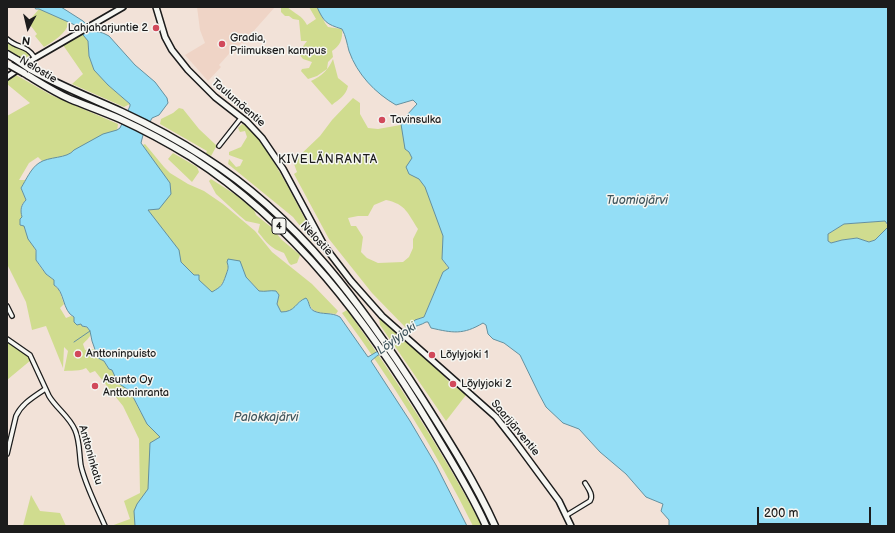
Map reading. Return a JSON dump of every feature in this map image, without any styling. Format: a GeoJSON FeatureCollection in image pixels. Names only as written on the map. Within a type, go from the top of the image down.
{"type":"FeatureCollection","features":[{"type":"Feature","properties":{"kind":"highway","name":"Nelostie"},"geometry":{"type":"LineString","coordinates":[[7,54],[61,86],[122,112],[155,128],[194,150],[250,191],[294,230],[331,270],[386,343],[444,433],[484,503],[495,526]]}},
{"type":"Feature","properties":{"kind":"highway","name":"Nelostie"},"geometry":{"type":"LineString","coordinates":[[9,63],[70,99],[152,134],[191,157],[221,178],[274,222],[295,242],[357,317],[384,354],[444,448],[486,526]]}},
{"type":"Feature","properties":{"kind":"main road","name":"Taulumäentie"},"geometry":{"type":"LineString","coordinates":[[157,9],[165,37],[180,60],[208,90],[255,130],[274,155],[325,247],[372,306],[408,340]]}},
{"type":"Feature","properties":{"kind":"main road","name":"Saarijärventie"},"geometry":{"type":"LineString","coordinates":[[408,340],[496,417],[547,483],[567,515],[571,526]]}},
{"type":"Feature","properties":{"kind":"street"},"geometry":{"type":"LineString","coordinates":[[7,77],[35,58],[123,7]]}},
{"type":"Feature","properties":{"kind":"street"},"geometry":{"type":"LineString","coordinates":[[7,39],[14,44],[25,48],[35,58]]}},
{"type":"Feature","properties":{"kind":"street"},"geometry":{"type":"LineString","coordinates":[[219,146],[241,118]]}},
{"type":"Feature","properties":{"kind":"street"},"geometry":{"type":"LineString","coordinates":[[7,306],[12,316]]}},
{"type":"Feature","properties":{"kind":"street","name":"Anttoninkatu"},"geometry":{"type":"LineString","coordinates":[[7,339],[30,355],[52,402],[66,416],[75,430],[81,466],[86,482],[105,526]]}},
{"type":"Feature","properties":{"kind":"street"},"geometry":{"type":"LineString","coordinates":[[7,454],[16,416],[19,410],[26,402],[45,389]]}},
{"type":"Feature","properties":{"kind":"street"},"geometry":{"type":"LineString","coordinates":[[567,515],[590,501],[592,498],[585,483]]}},
{"type":"Feature","properties":{"kind":"shaded area","name":"Gradia, Priimuksen kampus"},"geometry":{"type":"Polygon","coordinates":[[[197,7],[275,7],[243,43],[239,46],[237,45],[219,65],[221,67],[208,81],[185,55],[205,43],[200,30],[197,7]]]}},
{"type":"Feature","properties":{"kind":"green space"},"geometry":{"type":"Polygon","coordinates":[[[281,7],[287,7],[301,17],[307,25],[316,19],[309,7],[317,7],[328,27],[342,29],[340,42],[332,51],[333,57],[328,62],[327,69],[317,76],[308,79],[301,71],[302,69],[309,68],[312,62],[303,59],[298,53],[307,41],[301,41],[299,20],[285,16],[281,12],[281,7]]]}},
{"type":"Feature","properties":{"kind":"green space"},"geometry":{"type":"Polygon","coordinates":[[[39,9],[69,22],[65,30],[56,40],[44,47],[35,36],[37,34],[28,22],[39,9]]]}},
{"type":"Feature","properties":{"kind":"green space"},"geometry":{"type":"Polygon","coordinates":[[[83,34],[88,41],[89,56],[94,69],[108,85],[130,104],[124,107],[72,84],[83,74],[63,45],[83,34]]]}},
{"type":"Feature","properties":{"kind":"green space"},"geometry":{"type":"Polygon","coordinates":[[[7,41],[25,50],[30,55],[23,60],[7,49],[7,41]]]}},
{"type":"Feature","properties":{"kind":"green space"},"geometry":{"type":"Polygon","coordinates":[[[333,59],[338,78],[348,86],[344,95],[332,105],[311,81],[324,72],[333,59]]]}},
{"type":"Feature","properties":{"kind":"green space"},"geometry":{"type":"Polygon","coordinates":[[[16,75],[51,95],[118,124],[109,181],[95,181],[88,174],[74,150],[64,156],[42,161],[38,157],[29,163],[19,180],[26,180],[21,188],[26,200],[21,208],[22,217],[20,219],[20,225],[24,226],[35,249],[36,258],[39,265],[54,280],[54,285],[59,290],[64,304],[60,308],[66,318],[71,316],[74,317],[74,322],[77,325],[81,324],[90,331],[90,336],[83,344],[85,350],[95,349],[98,358],[104,361],[109,369],[112,370],[116,379],[118,378],[118,374],[116,373],[116,369],[120,368],[121,366],[118,365],[115,367],[113,363],[109,365],[109,354],[105,355],[104,348],[99,347],[98,345],[114,341],[128,365],[155,403],[160,415],[165,445],[165,454],[161,469],[166,480],[163,490],[164,499],[161,509],[165,518],[164,526],[111,526],[130,519],[124,501],[140,493],[139,439],[123,406],[95,371],[90,373],[86,368],[64,371],[68,351],[64,347],[63,368],[46,326],[32,330],[26,302],[7,264],[7,116],[30,103],[7,84],[7,80],[16,75]],[[129,378],[123,386],[130,391],[141,413],[145,413],[149,404],[144,401],[139,403],[141,396],[136,391],[135,387],[130,384],[129,378]]]}},
{"type":"Feature","properties":{"kind":"green space"},"geometry":{"type":"Polygon","coordinates":[[[353,98],[360,103],[360,114],[368,128],[378,129],[406,124],[446,187],[442,259],[449,269],[443,272],[424,317],[415,320],[407,329],[372,293],[329,239],[294,174],[297,172],[294,164],[298,157],[320,136],[332,120],[353,98]],[[386,200],[374,205],[368,216],[348,218],[351,226],[356,226],[363,237],[361,252],[367,258],[378,263],[403,262],[409,257],[413,248],[413,239],[418,229],[406,210],[393,202],[386,200]]]}},
{"type":"Feature","properties":{"kind":"green space"},"geometry":{"type":"Polygon","coordinates":[[[179,108],[183,109],[199,129],[216,145],[211,156],[206,153],[207,151],[160,124],[161,119],[179,108]]]}},
{"type":"Feature","properties":{"kind":"green space"},"geometry":{"type":"Polygon","coordinates":[[[242,124],[251,130],[261,142],[282,176],[315,238],[312,241],[293,217],[228,164],[229,159],[236,167],[240,166],[243,160],[229,155],[229,152],[241,147],[247,137],[245,131],[240,132],[238,128],[242,124]]]}},
{"type":"Feature","properties":{"kind":"green space"},"geometry":{"type":"Polygon","coordinates":[[[145,144],[170,173],[188,184],[204,191],[223,204],[255,231],[272,252],[312,284],[338,311],[336,314],[315,311],[308,300],[301,300],[293,309],[281,312],[277,304],[279,295],[259,291],[246,277],[227,262],[228,268],[226,275],[219,287],[212,293],[181,262],[152,260],[136,190],[148,153],[143,145],[145,144]]]}},
{"type":"Feature","properties":{"kind":"green space"},"geometry":{"type":"Polygon","coordinates":[[[173,153],[197,167],[199,172],[192,182],[168,159],[173,153]]]}},
{"type":"Feature","properties":{"kind":"green space"},"geometry":{"type":"Polygon","coordinates":[[[211,179],[236,195],[254,210],[256,215],[271,227],[282,240],[300,255],[297,263],[291,265],[284,253],[275,249],[266,242],[258,232],[260,224],[246,221],[216,194],[209,181],[211,179]]]}},
{"type":"Feature","properties":{"kind":"green space"},"geometry":{"type":"Polygon","coordinates":[[[885,221],[888,227],[875,240],[869,242],[857,238],[831,243],[828,241],[828,234],[844,224],[885,221]]]}},
{"type":"Feature","properties":{"kind":"green space"},"geometry":{"type":"Polygon","coordinates":[[[347,310],[384,363],[418,416],[451,470],[482,526],[473,526],[444,471],[412,417],[378,364],[342,313],[347,310]]]}},
{"type":"Feature","properties":{"kind":"green space"},"geometry":{"type":"Polygon","coordinates":[[[379,317],[399,335],[391,341],[380,325],[379,317]]]}},
{"type":"Feature","properties":{"kind":"green space"},"geometry":{"type":"Polygon","coordinates":[[[402,336],[405,341],[447,380],[466,395],[446,421],[394,345],[402,336]]]}},
{"type":"Feature","properties":{"kind":"green space"},"geometry":{"type":"Polygon","coordinates":[[[7,342],[27,354],[31,360],[7,380],[7,342]]]}},
{"type":"Feature","properties":{"kind":"green space"},"geometry":{"type":"Polygon","coordinates":[[[31,495],[40,511],[60,513],[66,526],[23,526],[31,495]]]}},
{"type":"Feature","properties":{"kind":"water","name":"Tuomiojärvi"},"geometry":{"type":"Polygon","coordinates":[[[35,7],[61,7],[83,21],[94,31],[109,36],[135,65],[155,82],[167,98],[168,103],[159,115],[152,118],[143,135],[141,143],[170,183],[171,194],[159,209],[148,210],[179,250],[181,262],[194,275],[199,275],[199,280],[212,292],[220,287],[224,281],[228,268],[228,259],[240,261],[246,277],[259,291],[276,291],[279,295],[277,304],[281,312],[286,312],[293,309],[306,298],[314,311],[340,317],[368,357],[390,343],[393,338],[407,329],[415,320],[424,317],[443,272],[449,268],[442,259],[443,236],[425,187],[419,179],[409,174],[406,167],[412,158],[409,152],[405,149],[401,124],[417,104],[413,100],[396,105],[374,89],[362,75],[352,59],[342,29],[332,26],[326,22],[317,7],[888,7],[888,225],[885,221],[844,224],[828,234],[828,241],[831,243],[857,238],[869,242],[875,240],[888,227],[888,526],[669,526],[669,520],[661,511],[663,504],[646,497],[626,474],[600,452],[579,429],[563,423],[546,407],[520,355],[504,343],[493,339],[488,334],[486,325],[483,323],[470,330],[452,332],[431,328],[428,322],[426,322],[411,328],[395,344],[371,361],[410,421],[436,465],[467,526],[135,526],[134,511],[137,504],[148,489],[150,443],[160,437],[147,424],[130,391],[118,383],[112,370],[109,369],[104,361],[98,358],[90,331],[87,327],[82,326],[81,324],[77,325],[74,322],[74,317],[67,310],[58,288],[54,285],[54,280],[46,274],[36,260],[36,250],[28,239],[24,226],[20,225],[20,219],[22,217],[21,208],[26,200],[21,188],[34,168],[43,161],[67,155],[103,134],[120,128],[130,104],[108,85],[94,70],[89,56],[88,41],[75,25],[36,9],[35,7]]]}},
{"type":"Feature","properties":{"kind":"waterway"},"geometry":{"type":"LineString","coordinates":[[74,342],[90,331]]}},
{"type":"Feature","properties":{"kind":"place","name":"Lahjaharjuntie 2"},"geometry":{"type":"Point","coordinates":[156,28]}},
{"type":"Feature","properties":{"kind":"place","name":"Gradia, Priimuksen kampus"},"geometry":{"type":"Point","coordinates":[222,44]}},
{"type":"Feature","properties":{"kind":"place","name":"Tavinsulka"},"geometry":{"type":"Point","coordinates":[382,120]}},
{"type":"Feature","properties":{"kind":"place","name":"Anttoninpuisto"},"geometry":{"type":"Point","coordinates":[78,354]}},
{"type":"Feature","properties":{"kind":"place","name":"Löylyjoki 1"},"geometry":{"type":"Point","coordinates":[432,355]}},
{"type":"Feature","properties":{"kind":"place","name":"Löylyjoki 2"},"geometry":{"type":"Point","coordinates":[453,384]}},
{"type":"Feature","properties":{"kind":"place","name":"Asunto Oy Anttoninranta"},"geometry":{"type":"Point","coordinates":[95,386]}},
{"type":"Feature","properties":{"kind":"district","name":"KIVELÄNRANTA"},"geometry":{"type":"Point","coordinates":[328,160]}},
{"type":"Feature","properties":{"kind":"water label","name":"Löylyjoki"},"geometry":{"type":"Point","coordinates":[397,339]}},
{"type":"Feature","properties":{"kind":"water label","name":"Palokkajärvi"},"geometry":{"type":"Point","coordinates":[266,418]}}]}
